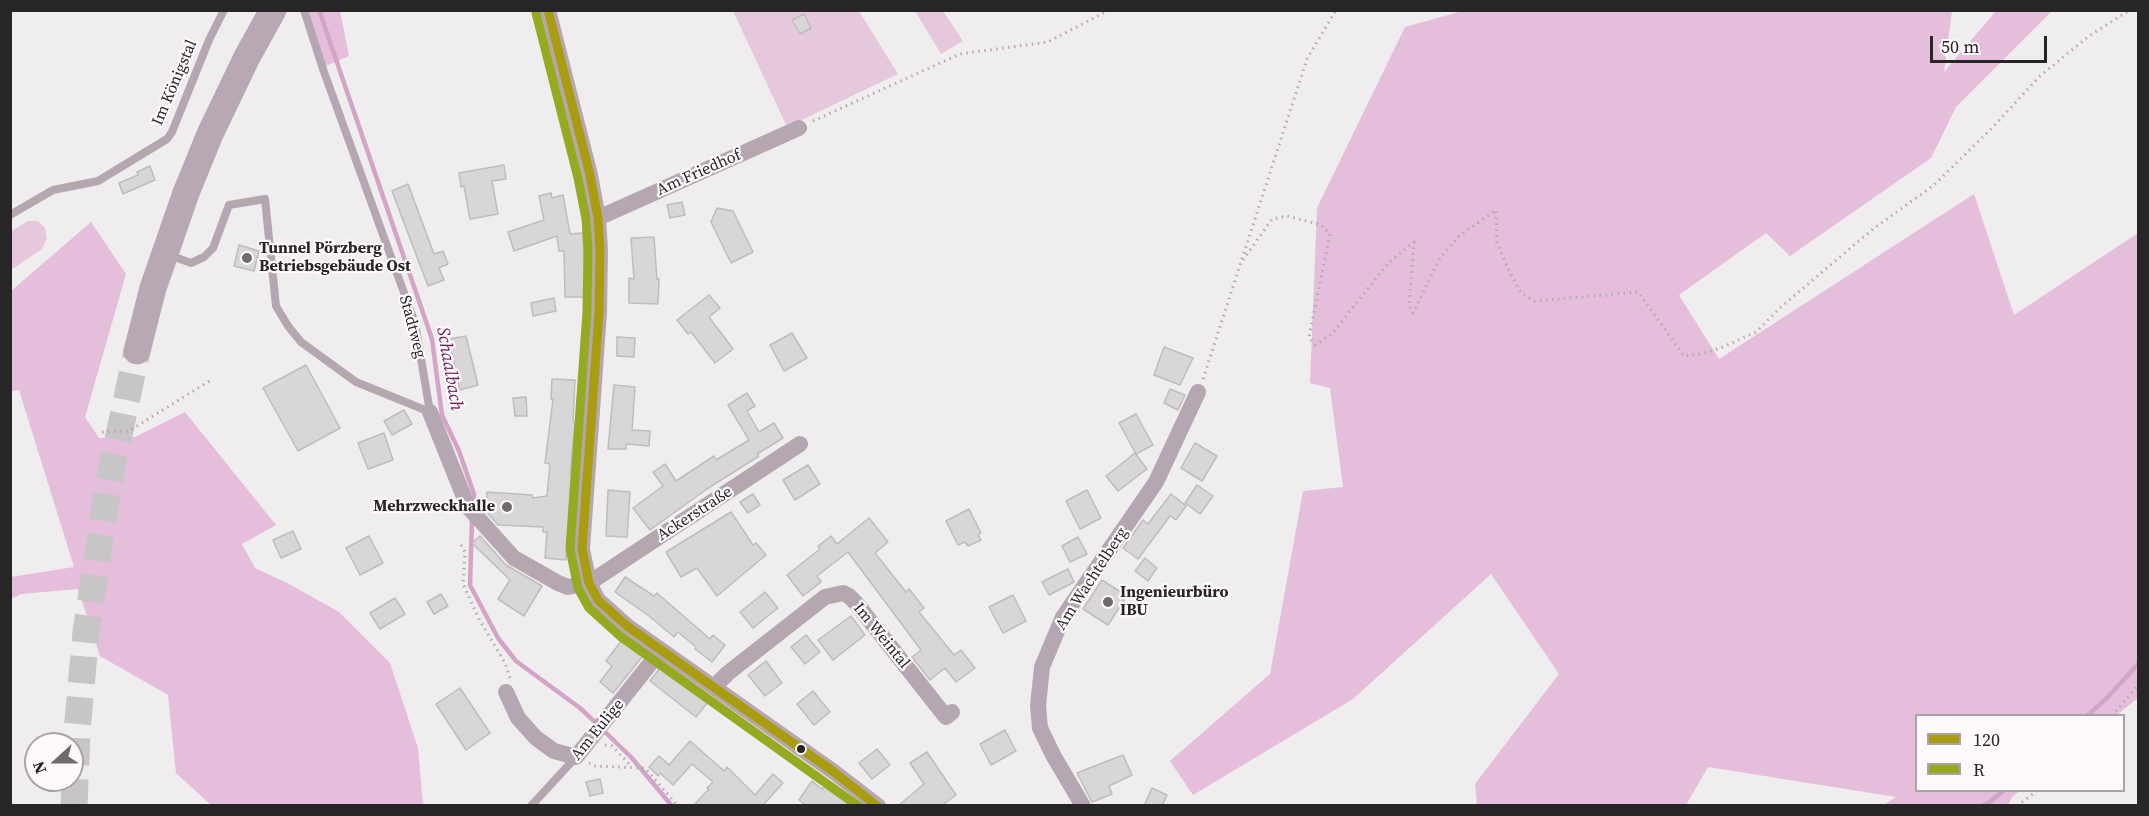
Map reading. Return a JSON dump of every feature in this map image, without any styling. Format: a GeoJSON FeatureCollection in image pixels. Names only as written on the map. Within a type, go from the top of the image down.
{"type":"FeatureCollection","features":[{"type":"Feature","properties":{"kind":"main road"},"geometry":{"type":"LineString","coordinates":[[136,351],[164,253],[186,193],[210,134],[273,10]]}},
{"type":"Feature","properties":{"kind":"street"},"geometry":{"type":"LineString","coordinates":[[548,10],[588,168],[598,218],[599,314],[582,549],[589,583],[598,600],[627,626],[878,806]]}},
{"type":"Feature","properties":{"kind":"street","name":"Am Friedhof"},"geometry":{"type":"LineString","coordinates":[[598,218],[799,128]]}},
{"type":"Feature","properties":{"kind":"street","name":"Am Wachtelberg"},"geometry":{"type":"LineString","coordinates":[[1083,806],[1040,728],[1038,706],[1042,667],[1063,617],[1156,482],[1198,392]]}},
{"type":"Feature","properties":{"kind":"street","name":"Stadtweg"},"geometry":{"type":"LineString","coordinates":[[430,412],[468,507],[514,558],[558,583],[568,586],[589,583]]}},
{"type":"Feature","properties":{"kind":"street","name":"Ackerstraße"},"geometry":{"type":"LineString","coordinates":[[589,583],[800,444]]}},
{"type":"Feature","properties":{"kind":"street","name":"Im Weintal"},"geometry":{"type":"LineString","coordinates":[[714,687],[728,673],[825,597],[843,593],[856,603],[946,717],[952,712]]}},
{"type":"Feature","properties":{"kind":"street","name":"Am Eulige"},"geometry":{"type":"LineString","coordinates":[[576,757],[661,650]]}},
{"type":"Feature","properties":{"kind":"street"},"geometry":{"type":"LineString","coordinates":[[506,692],[518,718],[536,738],[554,751],[576,757]]}},
{"type":"Feature","properties":{"kind":"lane","name":"Im Königstal"},"geometry":{"type":"LineString","coordinates":[[10,215],[53,190],[98,181],[167,140],[224,10]]}},
{"type":"Feature","properties":{"kind":"lane","name":"Stadtweg"},"geometry":{"type":"LineString","coordinates":[[304,10],[324,72],[415,323],[430,412]]}},
{"type":"Feature","properties":{"kind":"lane"},"geometry":{"type":"LineString","coordinates":[[164,253],[191,263],[213,248],[229,205],[265,199],[276,306],[288,326],[301,342],[356,382],[430,412]]}},
{"type":"Feature","properties":{"kind":"lane","name":"Am Eulige"},"geometry":{"type":"LineString","coordinates":[[531,806],[576,757]]}},
{"type":"Feature","properties":{"kind":"path"},"geometry":{"type":"LineString","coordinates":[[799,128],[960,54],[1048,42],[1109,10]]}},
{"type":"Feature","properties":{"kind":"path"},"geometry":{"type":"LineString","coordinates":[[1198,392],[1307,59],[1336,10]]}},
{"type":"Feature","properties":{"kind":"path"},"geometry":{"type":"LineString","coordinates":[[1243,260],[1272,219],[1287,216],[1321,225],[1330,234],[1309,337],[1315,345],[1332,334],[1388,263],[1414,242],[1409,306],[1413,313],[1440,258],[1459,236],[1496,210],[1497,243],[1522,294],[1535,302],[1638,292],[1684,356],[1701,354],[1721,348],[1756,332],[1781,307],[1873,230],[1934,185],[1992,128],[2040,76],[2089,36],[2130,10]]}},
{"type":"Feature","properties":{"kind":"path"},"geometry":{"type":"LineString","coordinates":[[102,432],[129,431],[212,380]]}},
{"type":"Feature","properties":{"kind":"path"},"geometry":{"type":"LineString","coordinates":[[461,545],[465,552],[463,584],[479,619],[505,663],[510,678],[506,692]]}},
{"type":"Feature","properties":{"kind":"path"},"geometry":{"type":"LineString","coordinates":[[2114,714],[2139,685]]}},
{"type":"Feature","properties":{"kind":"path"},"geometry":{"type":"LineString","coordinates":[[591,740],[612,746],[634,768]]}},
{"type":"Feature","properties":{"kind":"path"},"geometry":{"type":"LineString","coordinates":[[576,757],[595,766],[645,768],[678,806]]}},
{"type":"Feature","properties":{"kind":"path"},"geometry":{"type":"LineString","coordinates":[[2017,806],[2035,792]]}},
{"type":"Feature","properties":{"kind":"shaded area"},"geometry":{"type":"Polygon","coordinates":[[[1466,10],[1952,11],[1944,72],[1996,11],[2052,11],[1956,107],[1931,158],[1790,256],[1766,233],[1679,295],[1719,359],[1974,194],[2014,315],[2138,233],[2138,698],[2118,714],[1915,714],[1915,792],[2019,792],[2012,797],[2008,805],[1884,805],[1896,797],[1708,767],[1686,805],[1477,805],[1475,784],[1559,674],[1491,574],[1353,699],[1193,795],[1170,761],[1270,674],[1303,491],[1343,487],[1330,388],[1310,383],[1317,208],[1405,27],[1466,10]]]}},
{"type":"Feature","properties":{"kind":"shaded area"},"geometry":{"type":"Polygon","coordinates":[[[307,11],[340,11],[349,56],[319,69],[307,11]]]}},
{"type":"Feature","properties":{"kind":"shaded area"},"geometry":{"type":"Polygon","coordinates":[[[733,11],[859,11],[898,74],[787,127],[733,11]]]}},
{"type":"Feature","properties":{"kind":"shaded area"},"geometry":{"type":"Polygon","coordinates":[[[915,11],[943,11],[963,41],[941,54],[915,11]]]}},
{"type":"Feature","properties":{"kind":"shaded area"},"geometry":{"type":"Polygon","coordinates":[[[28,221],[38,221],[45,228],[47,238],[42,249],[11,270],[11,231],[28,221]]]}},
{"type":"Feature","properties":{"kind":"shaded area"},"geometry":{"type":"Polygon","coordinates":[[[91,222],[126,274],[85,417],[99,438],[135,437],[185,412],[276,525],[242,544],[255,568],[339,612],[390,663],[418,748],[423,805],[211,805],[176,773],[168,695],[100,656],[78,589],[21,594],[11,599],[11,577],[74,567],[19,390],[11,391],[11,291],[91,222]]]}},
{"type":"Feature","properties":{"kind":"building"},"geometry":{"type":"Polygon","coordinates":[[[804,14],[811,28],[800,34],[792,20],[804,14]]]}},
{"type":"Feature","properties":{"kind":"building"},"geometry":{"type":"Polygon","coordinates":[[[504,165],[506,179],[492,181],[498,214],[470,219],[464,186],[461,187],[459,173],[504,165]]]}},
{"type":"Feature","properties":{"kind":"building"},"geometry":{"type":"Polygon","coordinates":[[[150,166],[155,180],[123,194],[119,183],[138,175],[137,172],[150,166]]]}},
{"type":"Feature","properties":{"kind":"building"},"geometry":{"type":"Polygon","coordinates":[[[408,184],[434,254],[443,251],[448,264],[439,268],[444,280],[428,286],[392,191],[408,184]]]}},
{"type":"Feature","properties":{"kind":"building"},"geometry":{"type":"Polygon","coordinates":[[[551,193],[552,198],[563,195],[570,234],[583,233],[586,297],[565,297],[564,251],[559,251],[557,236],[514,251],[508,232],[544,220],[539,196],[551,193]]]}},
{"type":"Feature","properties":{"kind":"building"},"geometry":{"type":"Polygon","coordinates":[[[682,202],[685,215],[670,218],[667,205],[682,202]]]}},
{"type":"Feature","properties":{"kind":"building"},"geometry":{"type":"Polygon","coordinates":[[[717,208],[733,211],[753,252],[731,263],[711,222],[717,208]]]}},
{"type":"Feature","properties":{"kind":"building"},"geometry":{"type":"Polygon","coordinates":[[[654,237],[657,279],[659,279],[658,304],[629,303],[629,278],[634,279],[631,238],[654,237]]]}},
{"type":"Feature","properties":{"kind":"building","name":"Tunnel Pörzberg Betriebsgebäude Ost"},"geometry":{"type":"Polygon","coordinates":[[[239,245],[259,251],[254,271],[234,266],[239,245]]]}},
{"type":"Feature","properties":{"kind":"building"},"geometry":{"type":"Polygon","coordinates":[[[709,295],[720,308],[709,317],[733,349],[715,363],[691,332],[688,334],[677,320],[709,295]]]}},
{"type":"Feature","properties":{"kind":"building"},"geometry":{"type":"Polygon","coordinates":[[[554,298],[556,311],[533,316],[531,303],[554,298]]]}},
{"type":"Feature","properties":{"kind":"building"},"geometry":{"type":"Polygon","coordinates":[[[792,333],[807,358],[784,371],[770,345],[792,333]]]}},
{"type":"Feature","properties":{"kind":"building"},"geometry":{"type":"Polygon","coordinates":[[[466,336],[478,385],[460,390],[449,339],[466,336]]]}},
{"type":"Feature","properties":{"kind":"building"},"geometry":{"type":"Polygon","coordinates":[[[617,337],[635,338],[634,357],[617,356],[617,337]]]}},
{"type":"Feature","properties":{"kind":"building"},"geometry":{"type":"Polygon","coordinates":[[[1164,347],[1193,358],[1180,385],[1154,375],[1164,347]]]}},
{"type":"Feature","properties":{"kind":"building"},"geometry":{"type":"Polygon","coordinates":[[[306,365],[340,428],[298,451],[263,388],[306,365]]]}},
{"type":"Feature","properties":{"kind":"building"},"geometry":{"type":"Polygon","coordinates":[[[552,379],[575,380],[573,422],[575,423],[566,560],[545,558],[547,532],[543,532],[543,527],[498,525],[486,511],[487,492],[532,495],[533,498],[547,496],[550,464],[545,463],[553,399],[551,399],[552,379]]]}},
{"type":"Feature","properties":{"kind":"building"},"geometry":{"type":"Polygon","coordinates":[[[614,385],[635,387],[632,430],[650,431],[649,446],[626,444],[626,449],[608,449],[614,385]]]}},
{"type":"Feature","properties":{"kind":"building"},"geometry":{"type":"Polygon","coordinates":[[[1170,389],[1185,395],[1178,410],[1164,403],[1170,389]]]}},
{"type":"Feature","properties":{"kind":"building"},"geometry":{"type":"Polygon","coordinates":[[[747,393],[755,406],[747,411],[759,432],[774,423],[783,438],[650,530],[633,508],[663,486],[653,472],[665,464],[676,481],[714,456],[716,460],[749,440],[728,405],[747,393]]]}},
{"type":"Feature","properties":{"kind":"building"},"geometry":{"type":"Polygon","coordinates":[[[526,397],[527,416],[515,416],[513,398],[526,397]]]}},
{"type":"Feature","properties":{"kind":"building"},"geometry":{"type":"Polygon","coordinates":[[[404,410],[412,424],[392,435],[384,421],[404,410]]]}},
{"type":"Feature","properties":{"kind":"building"},"geometry":{"type":"Polygon","coordinates":[[[1136,414],[1153,445],[1136,454],[1119,423],[1136,414]]]}},
{"type":"Feature","properties":{"kind":"building"},"geometry":{"type":"Polygon","coordinates":[[[384,433],[393,460],[368,469],[358,443],[384,433]]]}},
{"type":"Feature","properties":{"kind":"building"},"geometry":{"type":"Polygon","coordinates":[[[1195,443],[1217,456],[1202,481],[1181,468],[1195,443]]]}},
{"type":"Feature","properties":{"kind":"building"},"geometry":{"type":"Polygon","coordinates":[[[1135,453],[1147,469],[1118,491],[1106,476],[1135,453]]]}},
{"type":"Feature","properties":{"kind":"building"},"geometry":{"type":"Polygon","coordinates":[[[808,465],[820,484],[795,500],[783,480],[808,465]]]}},
{"type":"Feature","properties":{"kind":"building"},"geometry":{"type":"Polygon","coordinates":[[[1197,485],[1213,496],[1200,514],[1185,503],[1197,485]]]}},
{"type":"Feature","properties":{"kind":"building"},"geometry":{"type":"Polygon","coordinates":[[[608,490],[630,492],[627,537],[606,536],[608,490]]]}},
{"type":"Feature","properties":{"kind":"building"},"geometry":{"type":"Polygon","coordinates":[[[1087,490],[1101,518],[1080,529],[1066,501],[1087,490]]]}},
{"type":"Feature","properties":{"kind":"building"},"geometry":{"type":"Polygon","coordinates":[[[753,494],[760,505],[748,513],[740,502],[753,494]]]}},
{"type":"Feature","properties":{"kind":"building"},"geometry":{"type":"Polygon","coordinates":[[[1171,494],[1186,506],[1176,520],[1170,516],[1138,559],[1123,548],[1143,520],[1148,524],[1171,494]]]}},
{"type":"Feature","properties":{"kind":"building"},"geometry":{"type":"Polygon","coordinates":[[[969,509],[981,533],[978,535],[981,540],[968,546],[965,542],[958,545],[946,521],[969,509]]]}},
{"type":"Feature","properties":{"kind":"building"},"geometry":{"type":"Polygon","coordinates":[[[731,512],[753,545],[756,543],[766,555],[717,596],[697,568],[681,577],[666,552],[731,512]]]}},
{"type":"Feature","properties":{"kind":"building"},"geometry":{"type":"Polygon","coordinates":[[[869,518],[888,542],[875,553],[906,592],[909,589],[924,608],[919,612],[954,655],[961,650],[975,668],[956,682],[945,668],[930,680],[912,657],[921,650],[848,552],[817,576],[821,582],[803,596],[787,575],[820,549],[818,546],[831,536],[837,544],[869,518]]]}},
{"type":"Feature","properties":{"kind":"building"},"geometry":{"type":"Polygon","coordinates":[[[293,531],[301,549],[281,558],[273,540],[293,531]]]}},
{"type":"Feature","properties":{"kind":"building"},"geometry":{"type":"Polygon","coordinates":[[[369,536],[383,563],[360,575],[346,548],[369,536]]]}},
{"type":"Feature","properties":{"kind":"building"},"geometry":{"type":"Polygon","coordinates":[[[480,536],[506,565],[542,586],[524,616],[498,599],[510,580],[472,543],[480,536]]]}},
{"type":"Feature","properties":{"kind":"building"},"geometry":{"type":"Polygon","coordinates":[[[1078,537],[1087,554],[1070,562],[1062,546],[1078,537]]]}},
{"type":"Feature","properties":{"kind":"building"},"geometry":{"type":"Polygon","coordinates":[[[1145,558],[1157,568],[1148,581],[1135,571],[1145,558]]]}},
{"type":"Feature","properties":{"kind":"building"},"geometry":{"type":"Polygon","coordinates":[[[1068,569],[1074,582],[1049,595],[1042,582],[1068,569]]]}},
{"type":"Feature","properties":{"kind":"building"},"geometry":{"type":"Polygon","coordinates":[[[625,577],[654,596],[657,593],[710,639],[713,635],[725,645],[712,662],[678,632],[674,637],[615,592],[625,577]]]}},
{"type":"Feature","properties":{"kind":"building"},"geometry":{"type":"Polygon","coordinates":[[[1102,580],[1127,596],[1108,625],[1083,609],[1102,580]]]}},
{"type":"Feature","properties":{"kind":"building"},"geometry":{"type":"Polygon","coordinates":[[[765,592],[778,608],[753,628],[740,612],[765,592]]]}},
{"type":"Feature","properties":{"kind":"building"},"geometry":{"type":"Polygon","coordinates":[[[441,594],[448,606],[434,614],[427,602],[441,594]]]}},
{"type":"Feature","properties":{"kind":"building"},"geometry":{"type":"Polygon","coordinates":[[[1013,595],[1026,621],[1003,633],[989,607],[1013,595]]]}},
{"type":"Feature","properties":{"kind":"building"},"geometry":{"type":"Polygon","coordinates":[[[395,598],[405,614],[380,629],[370,613],[395,598]]]}},
{"type":"Feature","properties":{"kind":"building"},"geometry":{"type":"Polygon","coordinates":[[[851,616],[865,635],[833,660],[818,640],[851,616]]]}},
{"type":"Feature","properties":{"kind":"building"},"geometry":{"type":"Polygon","coordinates":[[[806,635],[820,652],[805,664],[791,647],[806,635]]]}},
{"type":"Feature","properties":{"kind":"building"},"geometry":{"type":"Polygon","coordinates":[[[622,640],[642,657],[613,693],[600,682],[612,666],[606,661],[622,640]]]}},
{"type":"Feature","properties":{"kind":"building"},"geometry":{"type":"Polygon","coordinates":[[[766,661],[782,683],[765,696],[748,675],[766,661]]]}},
{"type":"Feature","properties":{"kind":"building"},"geometry":{"type":"Polygon","coordinates":[[[660,668],[708,702],[696,717],[650,681],[660,668]]]}},
{"type":"Feature","properties":{"kind":"building"},"geometry":{"type":"Polygon","coordinates":[[[460,688],[490,733],[466,750],[436,704],[460,688]]]}},
{"type":"Feature","properties":{"kind":"building"},"geometry":{"type":"Polygon","coordinates":[[[813,691],[830,712],[814,725],[797,704],[813,691]]]}},
{"type":"Feature","properties":{"kind":"building"},"geometry":{"type":"Polygon","coordinates":[[[1005,730],[1016,751],[991,765],[980,744],[1005,730]]]}},
{"type":"Feature","properties":{"kind":"building"},"geometry":{"type":"Polygon","coordinates":[[[690,741],[724,771],[727,767],[755,795],[773,774],[783,783],[764,804],[766,806],[693,806],[713,782],[692,764],[673,785],[649,767],[659,756],[669,765],[690,741]]]}},
{"type":"Feature","properties":{"kind":"building"},"geometry":{"type":"Polygon","coordinates":[[[877,749],[890,765],[872,779],[859,763],[877,749]]]}},
{"type":"Feature","properties":{"kind":"building"},"geometry":{"type":"Polygon","coordinates":[[[927,752],[956,795],[941,806],[898,806],[924,784],[910,763],[927,752]]]}},
{"type":"Feature","properties":{"kind":"building"},"geometry":{"type":"Polygon","coordinates":[[[1123,755],[1132,775],[1109,786],[1112,794],[1092,802],[1077,773],[1123,755]]]}},
{"type":"Feature","properties":{"kind":"building"},"geometry":{"type":"Polygon","coordinates":[[[600,779],[603,793],[590,796],[586,782],[600,779]]]}},
{"type":"Feature","properties":{"kind":"building"},"geometry":{"type":"Polygon","coordinates":[[[812,781],[822,789],[825,786],[853,806],[807,806],[799,800],[812,781]]]}},
{"type":"Feature","properties":{"kind":"building"},"geometry":{"type":"Polygon","coordinates":[[[1152,788],[1167,795],[1162,806],[1144,806],[1152,788]]]}},
{"type":"Feature","properties":{"kind":"waterway","name":"Schaalbach"},"geometry":{"type":"LineString","coordinates":[[319,10],[432,339],[442,415],[459,451],[474,494],[473,505]]}},
{"type":"Feature","properties":{"kind":"waterway","name":"Schaalbach"},"geometry":{"type":"LineString","coordinates":[[472,519],[470,585],[498,638],[516,661],[580,708],[597,724]]}},
{"type":"Feature","properties":{"kind":"waterway"},"geometry":{"type":"LineString","coordinates":[[2089,714],[2138,664]]}},
{"type":"Feature","properties":{"kind":"waterway","name":"Schaalbach"},"geometry":{"type":"LineString","coordinates":[[603,730],[631,757],[672,806]]}},
{"type":"Feature","properties":{"kind":"waterway"},"geometry":{"type":"LineString","coordinates":[[1982,806],[2002,792]]}},
{"type":"Feature","properties":{"kind":"tunnel"},"geometry":{"type":"LineString","coordinates":[[74,806],[77,731],[86,632],[109,481],[137,351]]}},
{"type":"Feature","properties":{"kind":"transit line","name":"120"},"geometry":{"type":"LineString","coordinates":[[548,10],[590,175],[598,218],[599,313],[582,549],[589,583],[598,600],[627,626],[834,772],[877,806]]}},
{"type":"Feature","properties":{"kind":"transit line","name":"R"},"geometry":{"type":"LineString","coordinates":[[536,13],[578,178],[586,219],[587,312],[570,549],[578,588],[589,608],[620,636],[858,806]]}},
{"type":"Feature","properties":{"kind":"place","name":"Tunnel Pörzberg Betriebsgebäude Ost"},"geometry":{"type":"Point","coordinates":[247,258]}},
{"type":"Feature","properties":{"kind":"place","name":"Mehrzweckhalle"},"geometry":{"type":"Point","coordinates":[507,507]}},
{"type":"Feature","properties":{"kind":"place","name":"Ingenieurbüro IBU"},"geometry":{"type":"Point","coordinates":[1108,602]}}]}
